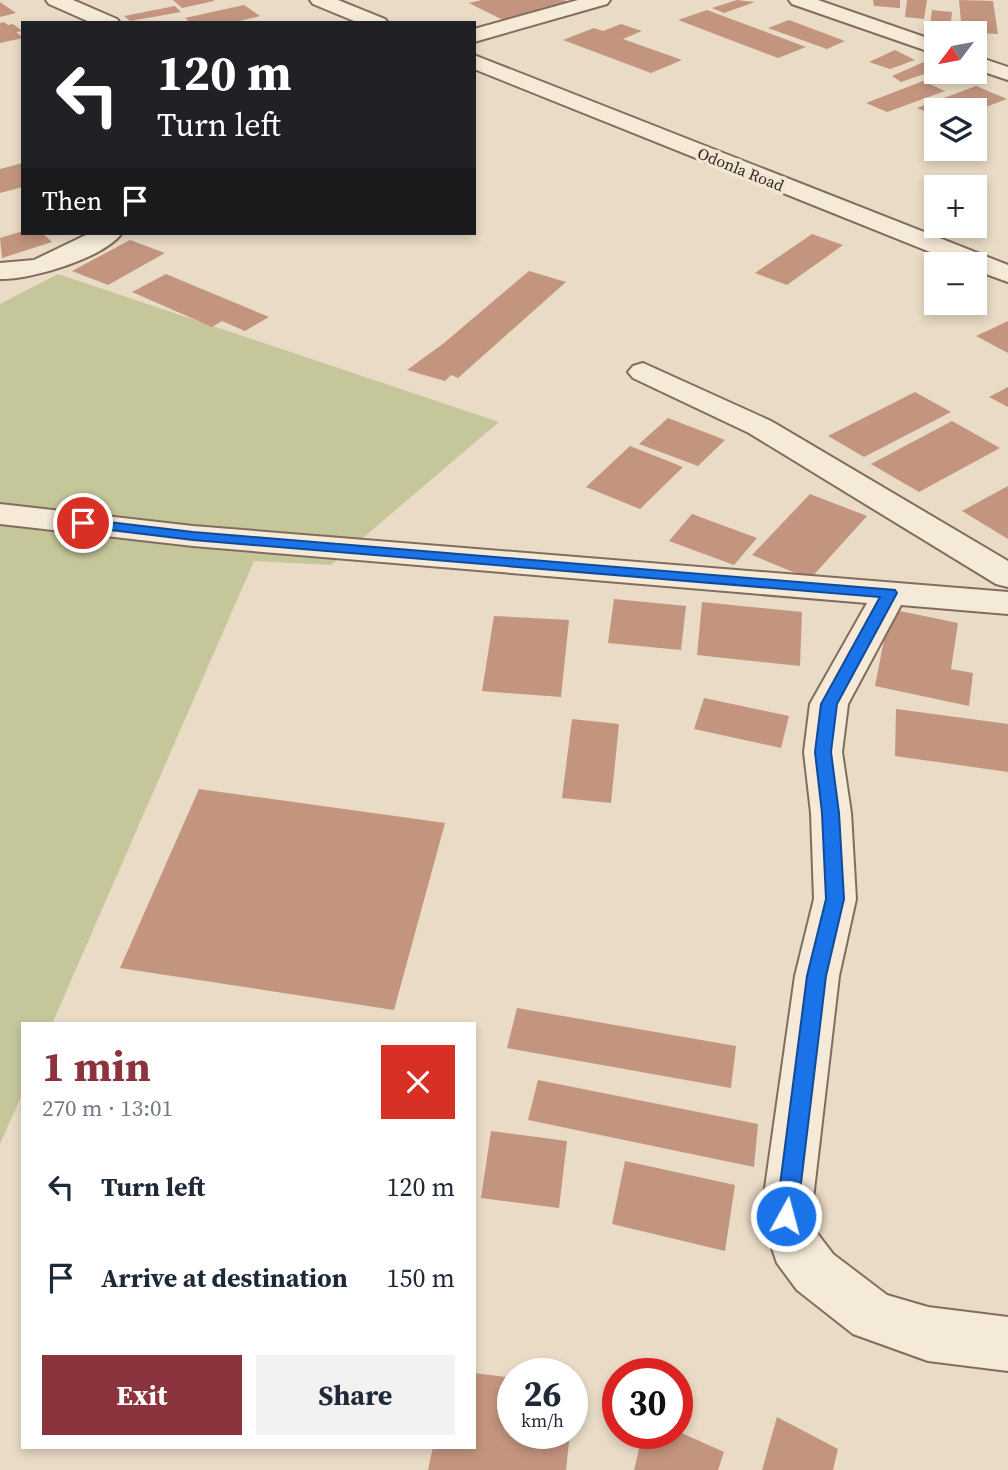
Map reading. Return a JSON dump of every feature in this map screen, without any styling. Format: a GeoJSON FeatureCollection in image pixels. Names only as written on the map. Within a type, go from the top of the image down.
{"type":"FeatureCollection","features":[{"type":"Feature","properties":{"kind":"street"},"geometry":{"type":"LineString","coordinates":[[55,0],[105,21]]}},
{"type":"Feature","properties":{"kind":"street"},"geometry":{"type":"LineString","coordinates":[[320,0],[373,21]]}},
{"type":"Feature","properties":{"kind":"street"},"geometry":{"type":"LineString","coordinates":[[476,35],[600,0]]}},
{"type":"Feature","properties":{"kind":"street"},"geometry":{"type":"LineString","coordinates":[[799,0],[924,44]]}},
{"type":"Feature","properties":{"kind":"street","name":"Odonla Road"},"geometry":{"type":"LineString","coordinates":[[476,62],[1008,274]]}},
{"type":"Feature","properties":{"kind":"street"},"geometry":{"type":"LineString","coordinates":[[987,66],[1008,74]]}},
{"type":"Feature","properties":{"kind":"street"},"geometry":{"type":"LineString","coordinates":[[0,271],[34,268],[65,257],[105,235]]}},
{"type":"Feature","properties":{"kind":"street"},"geometry":{"type":"LineString","coordinates":[[643,372],[760,427],[1008,576]]}},
{"type":"Feature","properties":{"kind":"street"},"geometry":{"type":"LineString","coordinates":[[0,514],[193,536],[1008,603]]}},
{"type":"Feature","properties":{"kind":"street"},"geometry":{"type":"LineString","coordinates":[[890,593],[829,704],[823,752],[831,813],[835,899],[817,976],[786,1216],[794,1246],[816,1272],[872,1316],[928,1334],[1008,1344]]}},
{"type":"Feature","properties":{"kind":"green space"},"geometry":{"type":"Polygon","coordinates":[[[58,274],[499,422],[331,565],[254,561],[53,1022],[21,1022],[21,1097],[0,1144],[0,304],[58,274]]]}},
{"type":"Feature","properties":{"kind":"building"},"geometry":{"type":"Polygon","coordinates":[[[173,0],[214,0],[214,1],[182,8],[173,0]]]}},
{"type":"Feature","properties":{"kind":"building"},"geometry":{"type":"Polygon","coordinates":[[[482,0],[564,0],[570,3],[505,21],[469,3],[482,0]]]}},
{"type":"Feature","properties":{"kind":"building"},"geometry":{"type":"Polygon","coordinates":[[[737,0],[755,2],[724,13],[712,8],[737,0]]]}},
{"type":"Feature","properties":{"kind":"building"},"geometry":{"type":"Polygon","coordinates":[[[873,0],[900,0],[900,8],[874,6],[873,0]]]}},
{"type":"Feature","properties":{"kind":"building"},"geometry":{"type":"Polygon","coordinates":[[[907,0],[927,0],[924,19],[905,17],[907,0]]]}},
{"type":"Feature","properties":{"kind":"building"},"geometry":{"type":"Polygon","coordinates":[[[959,0],[993,1],[998,34],[987,33],[987,21],[961,21],[959,0]]]}},
{"type":"Feature","properties":{"kind":"building"},"geometry":{"type":"Polygon","coordinates":[[[0,2],[16,13],[0,17],[0,2]]]}},
{"type":"Feature","properties":{"kind":"building"},"geometry":{"type":"Polygon","coordinates":[[[244,5],[260,16],[239,21],[189,21],[185,18],[244,5]]]}},
{"type":"Feature","properties":{"kind":"building"},"geometry":{"type":"Polygon","coordinates":[[[175,6],[181,12],[130,21],[124,16],[175,6]]]}},
{"type":"Feature","properties":{"kind":"building"},"geometry":{"type":"Polygon","coordinates":[[[707,10],[806,47],[778,58],[678,20],[707,10]]]}},
{"type":"Feature","properties":{"kind":"building"},"geometry":{"type":"Polygon","coordinates":[[[932,10],[952,12],[951,21],[931,21],[932,10]]]}},
{"type":"Feature","properties":{"kind":"building"},"geometry":{"type":"Polygon","coordinates":[[[789,20],[845,41],[827,49],[768,28],[789,20]]]}},
{"type":"Feature","properties":{"kind":"building"},"geometry":{"type":"Polygon","coordinates":[[[0,23],[13,24],[21,30],[16,32],[21,38],[0,43],[0,23]]]}},
{"type":"Feature","properties":{"kind":"building"},"geometry":{"type":"Polygon","coordinates":[[[621,24],[642,31],[623,39],[682,60],[651,73],[563,40],[594,28],[603,31],[621,24]]]}},
{"type":"Feature","properties":{"kind":"building"},"geometry":{"type":"Polygon","coordinates":[[[895,50],[915,60],[890,69],[869,62],[895,50]]]}},
{"type":"Feature","properties":{"kind":"building"},"geometry":{"type":"Polygon","coordinates":[[[924,62],[924,74],[901,82],[892,76],[924,62]]]}},
{"type":"Feature","properties":{"kind":"building"},"geometry":{"type":"Polygon","coordinates":[[[923,81],[924,84],[945,91],[887,112],[866,103],[923,81]]]}},
{"type":"Feature","properties":{"kind":"building"},"geometry":{"type":"Polygon","coordinates":[[[976,86],[1007,99],[987,106],[987,98],[944,98],[976,86]]]}},
{"type":"Feature","properties":{"kind":"building"},"geometry":{"type":"Polygon","coordinates":[[[21,164],[21,188],[0,193],[0,169],[21,164]]]}},
{"type":"Feature","properties":{"kind":"building"},"geometry":{"type":"Polygon","coordinates":[[[21,232],[21,235],[44,235],[52,242],[2,258],[0,238],[21,232]]]}},
{"type":"Feature","properties":{"kind":"building"},"geometry":{"type":"Polygon","coordinates":[[[812,234],[843,245],[787,285],[755,273],[812,234]]]}},
{"type":"Feature","properties":{"kind":"building"},"geometry":{"type":"Polygon","coordinates":[[[130,240],[165,253],[108,285],[72,271],[130,240]]]}},
{"type":"Feature","properties":{"kind":"building"},"geometry":{"type":"Polygon","coordinates":[[[529,271],[566,282],[458,378],[451,375],[445,381],[407,370],[444,343],[529,271]]]}},
{"type":"Feature","properties":{"kind":"building"},"geometry":{"type":"Polygon","coordinates":[[[166,274],[269,317],[245,331],[222,321],[212,327],[132,292],[166,274]]]}},
{"type":"Feature","properties":{"kind":"building"},"geometry":{"type":"Polygon","coordinates":[[[1008,321],[1008,353],[976,336],[1008,321]]]}},
{"type":"Feature","properties":{"kind":"building"},"geometry":{"type":"Polygon","coordinates":[[[1008,387],[1008,407],[989,397],[1008,387]]]}},
{"type":"Feature","properties":{"kind":"building"},"geometry":{"type":"Polygon","coordinates":[[[915,392],[951,412],[864,457],[828,436],[915,392]]]}},
{"type":"Feature","properties":{"kind":"building"},"geometry":{"type":"Polygon","coordinates":[[[668,418],[725,440],[698,466],[639,444],[668,418]]]}},
{"type":"Feature","properties":{"kind":"building"},"geometry":{"type":"Polygon","coordinates":[[[952,421],[1000,448],[919,492],[871,464],[952,421]]]}},
{"type":"Feature","properties":{"kind":"building"},"geometry":{"type":"Polygon","coordinates":[[[630,446],[683,467],[640,509],[586,487],[630,446]]]}},
{"type":"Feature","properties":{"kind":"building"},"geometry":{"type":"Polygon","coordinates":[[[1008,486],[1008,539],[962,511],[1008,486]]]}},
{"type":"Feature","properties":{"kind":"building"},"geometry":{"type":"Polygon","coordinates":[[[810,494],[867,516],[810,579],[752,555],[810,494]]]}},
{"type":"Feature","properties":{"kind":"building"},"geometry":{"type":"Polygon","coordinates":[[[692,514],[757,538],[734,565],[669,541],[692,514]]]}},
{"type":"Feature","properties":{"kind":"building"},"geometry":{"type":"Polygon","coordinates":[[[614,599],[686,606],[681,650],[608,643],[614,599]]]}},
{"type":"Feature","properties":{"kind":"building"},"geometry":{"type":"Polygon","coordinates":[[[702,602],[802,612],[800,666],[697,655],[702,602]]]}},
{"type":"Feature","properties":{"kind":"building"},"geometry":{"type":"Polygon","coordinates":[[[890,609],[958,623],[951,669],[973,673],[969,706],[875,686],[890,609]]]}},
{"type":"Feature","properties":{"kind":"building"},"geometry":{"type":"Polygon","coordinates":[[[494,616],[569,620],[561,697],[482,691],[494,616]]]}},
{"type":"Feature","properties":{"kind":"building"},"geometry":{"type":"Polygon","coordinates":[[[704,698],[789,716],[781,748],[694,729],[704,698]]]}},
{"type":"Feature","properties":{"kind":"building"},"geometry":{"type":"Polygon","coordinates":[[[896,709],[1008,724],[1008,772],[895,756],[896,709]]]}},
{"type":"Feature","properties":{"kind":"building"},"geometry":{"type":"Polygon","coordinates":[[[572,719],[619,724],[611,803],[562,798],[572,719]]]}},
{"type":"Feature","properties":{"kind":"building"},"geometry":{"type":"Polygon","coordinates":[[[199,789],[445,823],[394,1010],[120,968],[199,789]]]}},
{"type":"Feature","properties":{"kind":"building"},"geometry":{"type":"Polygon","coordinates":[[[517,1008],[736,1046],[731,1088],[507,1048],[517,1008]]]}},
{"type":"Feature","properties":{"kind":"building"},"geometry":{"type":"Polygon","coordinates":[[[538,1080],[758,1124],[754,1167],[528,1120],[538,1080]]]}},
{"type":"Feature","properties":{"kind":"building"},"geometry":{"type":"Polygon","coordinates":[[[491,1131],[567,1141],[559,1208],[481,1198],[491,1131]]]}},
{"type":"Feature","properties":{"kind":"building"},"geometry":{"type":"Polygon","coordinates":[[[625,1161],[735,1185],[725,1251],[612,1224],[625,1161]]]}},
{"type":"Feature","properties":{"kind":"building"},"geometry":{"type":"Polygon","coordinates":[[[476,1373],[497,1376],[497,1449],[568,1449],[566,1470],[428,1470],[433,1449],[476,1449],[476,1373]]]}},
{"type":"Feature","properties":{"kind":"building"},"geometry":{"type":"Polygon","coordinates":[[[777,1417],[838,1449],[833,1470],[762,1470],[777,1417]]]}},
{"type":"Feature","properties":{"kind":"building"},"geometry":{"type":"Polygon","coordinates":[[[693,1438],[724,1452],[718,1470],[634,1470],[639,1449],[693,1449],[693,1438]]]}},
{"type":"Feature","properties":{"kind":"route"},"geometry":{"type":"LineString","coordinates":[[83,523],[193,536],[890,593],[829,704],[823,752],[831,813],[835,899],[817,976],[786,1216]]}}]}
